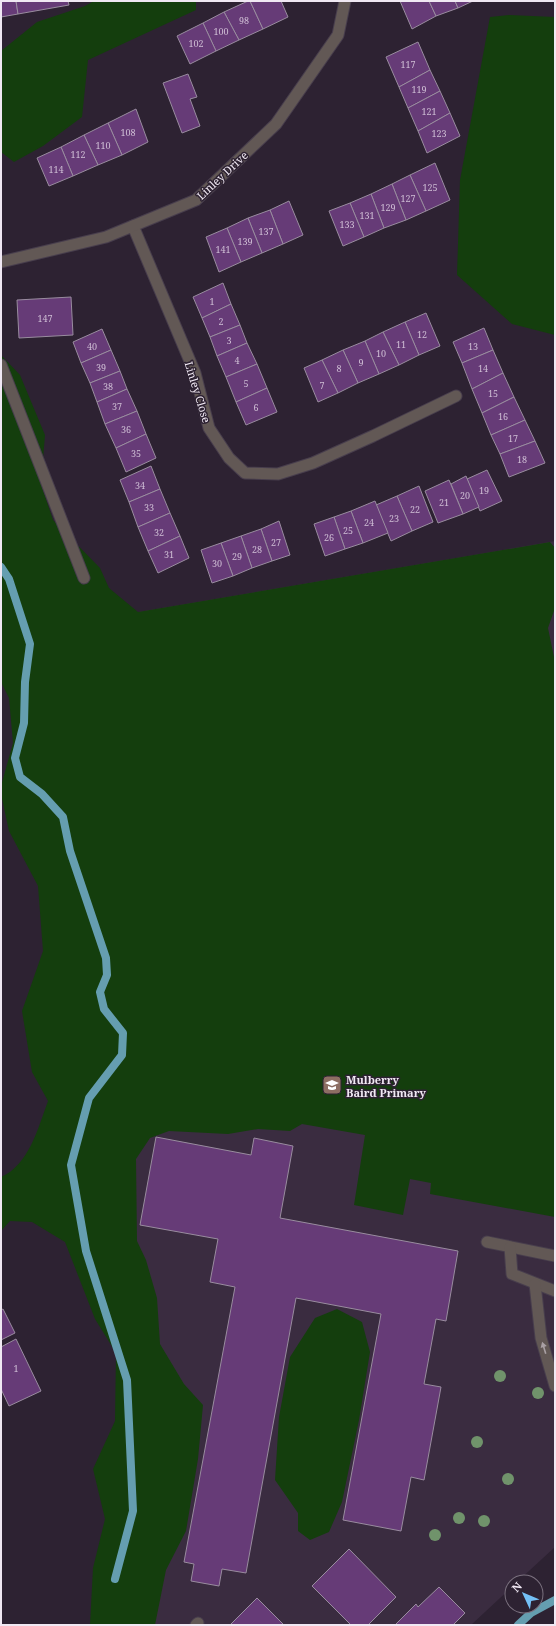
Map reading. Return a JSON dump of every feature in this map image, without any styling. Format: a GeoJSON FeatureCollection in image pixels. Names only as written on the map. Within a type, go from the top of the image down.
{"type":"FeatureCollection","features":[{"type":"Feature","properties":{"kind":"street","name":"Linley Drive"},"geometry":{"type":"LineString","coordinates":[[1,262],[106,237],[196,200],[276,124],[338,35],[345,1]]}},
{"type":"Feature","properties":{"kind":"street","name":"Linley Close"},"geometry":{"type":"LineString","coordinates":[[133,226],[194,373],[209,428],[229,458],[245,473],[278,474],[313,463],[456,396]]}},
{"type":"Feature","properties":{"kind":"street"},"geometry":{"type":"LineString","coordinates":[[1,365],[84,578]]}},
{"type":"Feature","properties":{"kind":"street"},"geometry":{"type":"LineString","coordinates":[[488,1242],[555,1256]]}},
{"type":"Feature","properties":{"kind":"street"},"geometry":{"type":"LineString","coordinates":[[510,1247],[512,1274],[555,1291]]}},
{"type":"Feature","properties":{"kind":"street"},"geometry":{"type":"LineString","coordinates":[[535,1284],[541,1338],[555,1386]]}},
{"type":"Feature","properties":{"kind":"shaded area","name":"Mulberry Baird Primary"},"geometry":{"type":"Polygon","coordinates":[[[555,541],[555,1547],[526,1574],[504,1574],[504,1594],[471,1625],[131,1625],[164,1406],[88,1252],[138,612],[555,541]]]}},
{"type":"Feature","properties":{"kind":"green space"},"geometry":{"type":"Polygon","coordinates":[[[94,1],[196,1],[196,10],[88,60],[82,117],[43,146],[14,162],[1,152],[1,51],[37,22],[85,6],[94,1]]]}},
{"type":"Feature","properties":{"kind":"green space"},"geometry":{"type":"Polygon","coordinates":[[[509,15],[555,17],[555,335],[512,324],[457,275],[460,180],[490,17],[509,15]]]}},
{"type":"Feature","properties":{"kind":"green space","name":"Mulberry Baird Primary"},"geometry":{"type":"Polygon","coordinates":[[[1,355],[20,375],[45,435],[41,484],[53,520],[100,568],[109,588],[138,612],[550,542],[555,548],[555,608],[548,628],[555,662],[555,1217],[430,1194],[431,1183],[410,1179],[403,1215],[354,1205],[365,1135],[302,1124],[290,1131],[258,1129],[228,1134],[169,1131],[150,1138],[136,1159],[137,1241],[146,1260],[157,1298],[160,1344],[184,1384],[203,1405],[198,1459],[186,1531],[166,1570],[155,1625],[90,1625],[93,1568],[105,1519],[93,1469],[115,1421],[116,1353],[95,1319],[65,1242],[32,1222],[10,1221],[1,1231],[1,1177],[19,1164],[26,1155],[36,1134],[48,1101],[32,1072],[22,1011],[43,951],[38,886],[9,831],[1,794],[1,786],[13,743],[9,698],[1,682],[1,355]]]}},
{"type":"Feature","properties":{"kind":"green space"},"geometry":{"type":"Polygon","coordinates":[[[337,1309],[362,1322],[370,1352],[359,1420],[342,1502],[329,1532],[310,1540],[298,1531],[298,1513],[275,1480],[279,1417],[290,1357],[315,1318],[337,1309]]]}},
{"type":"Feature","properties":{"kind":"building"},"geometry":{"type":"Polygon","coordinates":[[[1,1],[16,1],[18,14],[1,17],[1,1]]]}},
{"type":"Feature","properties":{"kind":"building"},"geometry":{"type":"Polygon","coordinates":[[[16,1],[68,1],[69,5],[18,14],[16,1]]]}},
{"type":"Feature","properties":{"kind":"building"},"geometry":{"type":"Polygon","coordinates":[[[250,1],[263,29],[239,40],[224,12],[250,1]]]}},
{"type":"Feature","properties":{"kind":"building"},"geometry":{"type":"Polygon","coordinates":[[[250,1],[281,1],[288,17],[263,29],[250,1]]]}},
{"type":"Feature","properties":{"kind":"building"},"geometry":{"type":"Polygon","coordinates":[[[400,1],[429,1],[436,16],[412,29],[400,1]]]}},
{"type":"Feature","properties":{"kind":"building"},"geometry":{"type":"Polygon","coordinates":[[[429,1],[455,1],[458,8],[436,16],[429,1]]]}},
{"type":"Feature","properties":{"kind":"building"},"geometry":{"type":"Polygon","coordinates":[[[455,1],[473,1],[458,8],[455,1]]]}},
{"type":"Feature","properties":{"kind":"building"},"geometry":{"type":"Polygon","coordinates":[[[224,12],[239,40],[216,51],[203,23],[224,12]]]}},
{"type":"Feature","properties":{"kind":"building"},"geometry":{"type":"Polygon","coordinates":[[[203,23],[216,51],[190,64],[177,36],[203,23]]]}},
{"type":"Feature","properties":{"kind":"building"},"geometry":{"type":"Polygon","coordinates":[[[418,42],[430,70],[399,87],[386,57],[418,42]]]}},
{"type":"Feature","properties":{"kind":"building"},"geometry":{"type":"Polygon","coordinates":[[[430,70],[440,91],[408,108],[399,87],[430,70]]]}},
{"type":"Feature","properties":{"kind":"building"},"geometry":{"type":"Polygon","coordinates":[[[188,74],[197,97],[190,99],[200,126],[182,133],[163,83],[188,74]]]}},
{"type":"Feature","properties":{"kind":"building"},"geometry":{"type":"Polygon","coordinates":[[[440,91],[450,113],[418,131],[408,108],[440,91]]]}},
{"type":"Feature","properties":{"kind":"building"},"geometry":{"type":"Polygon","coordinates":[[[136,109],[148,142],[122,155],[108,123],[136,109]]]}},
{"type":"Feature","properties":{"kind":"building"},"geometry":{"type":"Polygon","coordinates":[[[450,113],[460,136],[427,153],[418,131],[450,113]]]}},
{"type":"Feature","properties":{"kind":"building"},"geometry":{"type":"Polygon","coordinates":[[[108,123],[122,155],[98,165],[84,135],[108,123]]]}},
{"type":"Feature","properties":{"kind":"building"},"geometry":{"type":"Polygon","coordinates":[[[84,135],[98,165],[73,176],[61,147],[84,135]]]}},
{"type":"Feature","properties":{"kind":"building"},"geometry":{"type":"Polygon","coordinates":[[[61,147],[73,176],[49,186],[37,158],[61,147]]]}},
{"type":"Feature","properties":{"kind":"building"},"geometry":{"type":"Polygon","coordinates":[[[435,163],[450,200],[426,211],[410,175],[435,163]]]}},
{"type":"Feature","properties":{"kind":"building"},"geometry":{"type":"Polygon","coordinates":[[[410,175],[426,211],[406,220],[392,184],[410,175]]]}},
{"type":"Feature","properties":{"kind":"building"},"geometry":{"type":"Polygon","coordinates":[[[392,184],[406,220],[384,228],[371,194],[392,184]]]}},
{"type":"Feature","properties":{"kind":"building"},"geometry":{"type":"Polygon","coordinates":[[[371,194],[384,228],[364,237],[350,203],[371,194]]]}},
{"type":"Feature","properties":{"kind":"building"},"geometry":{"type":"Polygon","coordinates":[[[289,201],[303,235],[283,244],[270,210],[289,201]]]}},
{"type":"Feature","properties":{"kind":"building"},"geometry":{"type":"Polygon","coordinates":[[[350,203],[364,237],[343,246],[329,211],[350,203]]]}},
{"type":"Feature","properties":{"kind":"building"},"geometry":{"type":"Polygon","coordinates":[[[270,210],[283,244],[262,253],[248,218],[270,210]]]}},
{"type":"Feature","properties":{"kind":"building"},"geometry":{"type":"Polygon","coordinates":[[[248,218],[262,253],[241,262],[227,228],[248,218]]]}},
{"type":"Feature","properties":{"kind":"building"},"geometry":{"type":"Polygon","coordinates":[[[227,228],[241,262],[219,272],[206,237],[227,228]]]}},
{"type":"Feature","properties":{"kind":"building"},"geometry":{"type":"Polygon","coordinates":[[[223,283],[231,304],[202,318],[193,297],[223,283]]]}},
{"type":"Feature","properties":{"kind":"building"},"geometry":{"type":"Polygon","coordinates":[[[71,297],[73,335],[19,338],[17,300],[71,297]]]}},
{"type":"Feature","properties":{"kind":"building"},"geometry":{"type":"Polygon","coordinates":[[[231,304],[240,325],[210,337],[202,318],[231,304]]]}},
{"type":"Feature","properties":{"kind":"building"},"geometry":{"type":"Polygon","coordinates":[[[426,313],[440,346],[419,355],[405,322],[426,313]]]}},
{"type":"Feature","properties":{"kind":"building"},"geometry":{"type":"Polygon","coordinates":[[[405,322],[419,355],[399,365],[383,332],[405,322]]]}},
{"type":"Feature","properties":{"kind":"building"},"geometry":{"type":"Polygon","coordinates":[[[240,325],[247,343],[217,356],[210,337],[240,325]]]}},
{"type":"Feature","properties":{"kind":"building"},"geometry":{"type":"Polygon","coordinates":[[[484,328],[493,350],[462,363],[453,342],[484,328]]]}},
{"type":"Feature","properties":{"kind":"building"},"geometry":{"type":"Polygon","coordinates":[[[102,329],[111,350],[81,363],[73,342],[102,329]]]}},
{"type":"Feature","properties":{"kind":"building"},"geometry":{"type":"Polygon","coordinates":[[[383,332],[399,365],[379,374],[365,341],[383,332]]]}},
{"type":"Feature","properties":{"kind":"building"},"geometry":{"type":"Polygon","coordinates":[[[365,341],[379,374],[358,383],[343,350],[365,341]]]}},
{"type":"Feature","properties":{"kind":"building"},"geometry":{"type":"Polygon","coordinates":[[[247,343],[257,364],[226,377],[217,356],[247,343]]]}},
{"type":"Feature","properties":{"kind":"building"},"geometry":{"type":"Polygon","coordinates":[[[111,350],[120,371],[90,383],[81,363],[111,350]]]}},
{"type":"Feature","properties":{"kind":"building"},"geometry":{"type":"Polygon","coordinates":[[[343,350],[358,383],[338,393],[322,360],[343,350]]]}},
{"type":"Feature","properties":{"kind":"building"},"geometry":{"type":"Polygon","coordinates":[[[493,350],[503,373],[472,389],[462,363],[493,350]]]}},
{"type":"Feature","properties":{"kind":"building"},"geometry":{"type":"Polygon","coordinates":[[[322,360],[338,393],[318,402],[304,368],[322,360]]]}},
{"type":"Feature","properties":{"kind":"building"},"geometry":{"type":"Polygon","coordinates":[[[257,364],[267,388],[236,402],[226,377],[257,364]]]}},
{"type":"Feature","properties":{"kind":"building"},"geometry":{"type":"Polygon","coordinates":[[[120,371],[127,389],[97,402],[90,383],[120,371]]]}},
{"type":"Feature","properties":{"kind":"building"},"geometry":{"type":"Polygon","coordinates":[[[503,373],[514,397],[482,413],[472,389],[503,373]]]}},
{"type":"Feature","properties":{"kind":"building"},"geometry":{"type":"Polygon","coordinates":[[[267,388],[277,412],[246,425],[236,402],[267,388]]]}},
{"type":"Feature","properties":{"kind":"building"},"geometry":{"type":"Polygon","coordinates":[[[127,389],[137,411],[105,424],[97,402],[127,389]]]}},
{"type":"Feature","properties":{"kind":"building"},"geometry":{"type":"Polygon","coordinates":[[[514,397],[525,420],[491,435],[482,413],[514,397]]]}},
{"type":"Feature","properties":{"kind":"building"},"geometry":{"type":"Polygon","coordinates":[[[137,411],[146,434],[116,448],[105,424],[137,411]]]}},
{"type":"Feature","properties":{"kind":"building"},"geometry":{"type":"Polygon","coordinates":[[[525,420],[535,441],[500,454],[491,435],[525,420]]]}},
{"type":"Feature","properties":{"kind":"building"},"geometry":{"type":"Polygon","coordinates":[[[146,434],[156,458],[126,472],[116,448],[146,434]]]}},
{"type":"Feature","properties":{"kind":"building"},"geometry":{"type":"Polygon","coordinates":[[[535,441],[545,463],[509,477],[500,454],[535,441]]]}},
{"type":"Feature","properties":{"kind":"building"},"geometry":{"type":"Polygon","coordinates":[[[151,466],[160,489],[129,502],[120,480],[151,466]]]}},
{"type":"Feature","properties":{"kind":"building"},"geometry":{"type":"Polygon","coordinates":[[[487,470],[502,501],[480,511],[467,479],[487,470]]]}},
{"type":"Feature","properties":{"kind":"building"},"geometry":{"type":"Polygon","coordinates":[[[466,476],[479,507],[463,514],[451,484],[466,476]]]}},
{"type":"Feature","properties":{"kind":"building"},"geometry":{"type":"Polygon","coordinates":[[[449,480],[463,514],[438,523],[425,491],[449,480]]]}},
{"type":"Feature","properties":{"kind":"building"},"geometry":{"type":"Polygon","coordinates":[[[419,486],[433,522],[412,531],[397,496],[419,486]]]}},
{"type":"Feature","properties":{"kind":"building"},"geometry":{"type":"Polygon","coordinates":[[[160,489],[170,513],[138,527],[129,502],[160,489]]]}},
{"type":"Feature","properties":{"kind":"building"},"geometry":{"type":"Polygon","coordinates":[[[397,496],[412,531],[391,541],[376,505],[397,496]]]}},
{"type":"Feature","properties":{"kind":"building"},"geometry":{"type":"Polygon","coordinates":[[[375,501],[388,533],[363,543],[351,511],[375,501]]]}},
{"type":"Feature","properties":{"kind":"building"},"geometry":{"type":"Polygon","coordinates":[[[351,511],[363,543],[345,549],[334,517],[351,511]]]}},
{"type":"Feature","properties":{"kind":"building"},"geometry":{"type":"Polygon","coordinates":[[[170,513],[180,536],[148,551],[138,527],[170,513]]]}},
{"type":"Feature","properties":{"kind":"building"},"geometry":{"type":"Polygon","coordinates":[[[334,517],[345,549],[325,556],[314,524],[334,517]]]}},
{"type":"Feature","properties":{"kind":"building"},"geometry":{"type":"Polygon","coordinates":[[[279,521],[290,555],[272,561],[261,529],[279,521]]]}},
{"type":"Feature","properties":{"kind":"building"},"geometry":{"type":"Polygon","coordinates":[[[261,529],[272,561],[252,568],[241,536],[261,529]]]}},
{"type":"Feature","properties":{"kind":"building"},"geometry":{"type":"Polygon","coordinates":[[[180,536],[189,558],[158,573],[148,551],[180,536]]]}},
{"type":"Feature","properties":{"kind":"building"},"geometry":{"type":"Polygon","coordinates":[[[241,536],[252,568],[233,576],[221,543],[241,536]]]}},
{"type":"Feature","properties":{"kind":"building"},"geometry":{"type":"Polygon","coordinates":[[[221,543],[233,576],[212,583],[201,550],[221,543]]]}},
{"type":"Feature","properties":{"kind":"building"},"geometry":{"type":"Polygon","coordinates":[[[156,1137],[251,1155],[254,1138],[293,1146],[280,1218],[458,1251],[446,1321],[436,1319],[424,1384],[441,1387],[424,1480],[411,1477],[401,1531],[343,1520],[381,1314],[296,1298],[246,1573],[222,1569],[219,1586],[191,1581],[194,1564],[184,1562],[235,1287],[210,1282],[218,1239],[140,1225],[156,1137]]]}},
{"type":"Feature","properties":{"kind":"building"},"geometry":{"type":"Polygon","coordinates":[[[3,1309],[15,1333],[1,1340],[1,1310],[3,1309]]]}},
{"type":"Feature","properties":{"kind":"building"},"geometry":{"type":"Polygon","coordinates":[[[16,1339],[41,1391],[9,1406],[1,1389],[1,1347],[16,1339]]]}},
{"type":"Feature","properties":{"kind":"building"},"geometry":{"type":"Polygon","coordinates":[[[349,1549],[396,1597],[368,1625],[351,1625],[312,1586],[349,1549]]]}},
{"type":"Feature","properties":{"kind":"building"},"geometry":{"type":"Polygon","coordinates":[[[439,1587],[465,1613],[453,1625],[395,1625],[416,1604],[418,1607],[439,1587]]]}},
{"type":"Feature","properties":{"kind":"building"},"geometry":{"type":"Polygon","coordinates":[[[257,1598],[284,1625],[230,1625],[257,1598]]]}},
{"type":"Feature","properties":{"kind":"waterway"},"geometry":{"type":"LineString","coordinates":[[1,567],[9,579],[30,644],[25,682],[24,723],[15,758],[20,777],[42,794],[63,817],[70,851],[106,958],[107,975],[100,992],[104,1009],[123,1033],[122,1055],[89,1098],[71,1165],[86,1251],[127,1380],[133,1511],[115,1579]]}},
{"type":"Feature","properties":{"kind":"waterway"},"geometry":{"type":"LineString","coordinates":[[518,1625],[531,1613],[555,1600]]}},
{"type":"Feature","properties":{"kind":"place","name":"Mulberry Baird Primary"},"geometry":{"type":"Point","coordinates":[332,1085]}}]}
